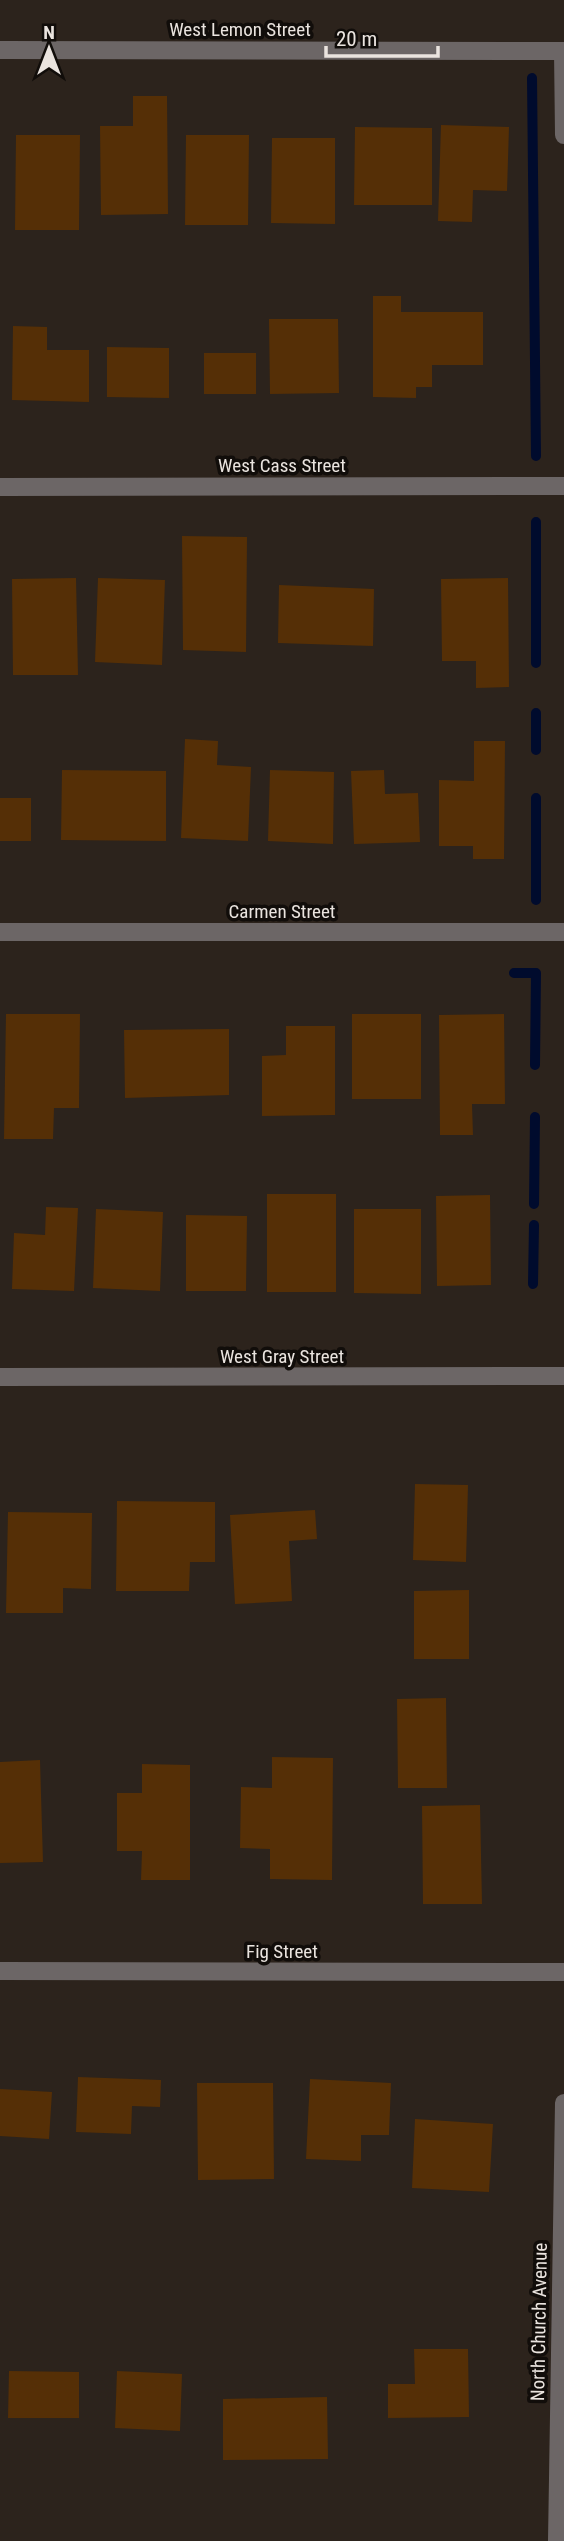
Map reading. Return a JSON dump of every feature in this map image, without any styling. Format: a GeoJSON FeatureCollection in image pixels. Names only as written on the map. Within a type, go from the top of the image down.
{"type":"FeatureCollection","features":[{"type":"Feature","properties":{"kind":"street","name":"West Lemon Street"},"geometry":{"type":"LineString","coordinates":[[0,50],[563,51]]}},
{"type":"Feature","properties":{"kind":"street"},"geometry":{"type":"LineString","coordinates":[[563,51],[564,135]]}},
{"type":"Feature","properties":{"kind":"street","name":"West Cass Street"},"geometry":{"type":"LineString","coordinates":[[0,487],[564,486]]}},
{"type":"Feature","properties":{"kind":"street","name":"Carmen Street"},"geometry":{"type":"LineString","coordinates":[[0,932],[564,932]]}},
{"type":"Feature","properties":{"kind":"street","name":"West Gray Street"},"geometry":{"type":"LineString","coordinates":[[0,1377],[564,1376]]}},
{"type":"Feature","properties":{"kind":"street","name":"Fig Street"},"geometry":{"type":"LineString","coordinates":[[0,1971],[564,1972]]}},
{"type":"Feature","properties":{"kind":"street","name":"North Church Avenue"},"geometry":{"type":"LineString","coordinates":[[557,2541],[564,2103]]}},
{"type":"Feature","properties":{"kind":"building"},"geometry":{"type":"Polygon","coordinates":[[[133,96],[167,96],[168,214],[101,215],[100,126],[133,126],[133,96]]]}},
{"type":"Feature","properties":{"kind":"building"},"geometry":{"type":"Polygon","coordinates":[[[441,125],[509,127],[507,191],[473,190],[472,222],[438,221],[441,125]]]}},
{"type":"Feature","properties":{"kind":"building"},"geometry":{"type":"Polygon","coordinates":[[[355,127],[432,128],[432,205],[354,205],[355,127]]]}},
{"type":"Feature","properties":{"kind":"building"},"geometry":{"type":"Polygon","coordinates":[[[16,135],[80,135],[79,230],[15,230],[16,135]]]}},
{"type":"Feature","properties":{"kind":"building"},"geometry":{"type":"Polygon","coordinates":[[[186,135],[249,135],[248,225],[185,225],[186,135]]]}},
{"type":"Feature","properties":{"kind":"building"},"geometry":{"type":"Polygon","coordinates":[[[272,138],[335,138],[335,224],[271,223],[272,138]]]}},
{"type":"Feature","properties":{"kind":"building"},"geometry":{"type":"Polygon","coordinates":[[[373,296],[401,296],[401,312],[483,312],[483,365],[432,365],[432,387],[416,387],[416,398],[373,397],[373,296]]]}},
{"type":"Feature","properties":{"kind":"building"},"geometry":{"type":"Polygon","coordinates":[[[269,319],[338,319],[339,393],[270,394],[269,319]]]}},
{"type":"Feature","properties":{"kind":"building"},"geometry":{"type":"Polygon","coordinates":[[[13,326],[47,327],[47,350],[89,350],[89,402],[12,400],[13,326]]]}},
{"type":"Feature","properties":{"kind":"building"},"geometry":{"type":"Polygon","coordinates":[[[107,347],[169,348],[169,398],[107,397],[107,347]]]}},
{"type":"Feature","properties":{"kind":"building"},"geometry":{"type":"Polygon","coordinates":[[[204,353],[256,353],[256,394],[204,394],[204,353]]]}},
{"type":"Feature","properties":{"kind":"building"},"geometry":{"type":"Polygon","coordinates":[[[182,536],[247,537],[246,652],[183,650],[182,536]]]}},
{"type":"Feature","properties":{"kind":"building"},"geometry":{"type":"Polygon","coordinates":[[[76,578],[78,675],[13,675],[12,579],[76,578]]]}},
{"type":"Feature","properties":{"kind":"building"},"geometry":{"type":"Polygon","coordinates":[[[98,578],[165,580],[162,665],[95,662],[98,578]]]}},
{"type":"Feature","properties":{"kind":"building"},"geometry":{"type":"Polygon","coordinates":[[[508,578],[509,687],[476,688],[476,661],[442,661],[441,579],[508,578]]]}},
{"type":"Feature","properties":{"kind":"building"},"geometry":{"type":"Polygon","coordinates":[[[279,585],[374,589],[373,646],[278,643],[279,585]]]}},
{"type":"Feature","properties":{"kind":"building"},"geometry":{"type":"Polygon","coordinates":[[[185,739],[218,741],[217,765],[251,767],[248,841],[181,838],[185,739]]]}},
{"type":"Feature","properties":{"kind":"building"},"geometry":{"type":"Polygon","coordinates":[[[474,741],[505,741],[504,859],[473,859],[473,846],[439,846],[439,780],[474,781],[474,741]]]}},
{"type":"Feature","properties":{"kind":"building"},"geometry":{"type":"Polygon","coordinates":[[[62,770],[166,771],[166,841],[61,840],[62,770]]]}},
{"type":"Feature","properties":{"kind":"building"},"geometry":{"type":"Polygon","coordinates":[[[270,770],[334,772],[333,844],[268,841],[270,770]]]}},
{"type":"Feature","properties":{"kind":"building"},"geometry":{"type":"Polygon","coordinates":[[[384,770],[385,794],[418,793],[420,842],[354,844],[351,771],[384,770]]]}},
{"type":"Feature","properties":{"kind":"building"},"geometry":{"type":"Polygon","coordinates":[[[0,798],[31,798],[31,841],[0,841],[0,798]]]}},
{"type":"Feature","properties":{"kind":"building"},"geometry":{"type":"Polygon","coordinates":[[[6,1014],[80,1014],[79,1108],[54,1108],[53,1139],[4,1139],[6,1014]]]}},
{"type":"Feature","properties":{"kind":"building"},"geometry":{"type":"Polygon","coordinates":[[[352,1014],[421,1014],[421,1099],[352,1099],[352,1014]]]}},
{"type":"Feature","properties":{"kind":"building"},"geometry":{"type":"Polygon","coordinates":[[[504,1014],[505,1104],[472,1104],[473,1135],[440,1135],[439,1015],[504,1014]]]}},
{"type":"Feature","properties":{"kind":"building"},"geometry":{"type":"Polygon","coordinates":[[[286,1026],[335,1026],[335,1115],[262,1116],[262,1056],[286,1055],[286,1026]]]}},
{"type":"Feature","properties":{"kind":"building"},"geometry":{"type":"Polygon","coordinates":[[[229,1029],[229,1095],[125,1098],[124,1030],[229,1029]]]}},
{"type":"Feature","properties":{"kind":"building"},"geometry":{"type":"Polygon","coordinates":[[[267,1194],[336,1194],[336,1292],[267,1292],[267,1194]]]}},
{"type":"Feature","properties":{"kind":"building"},"geometry":{"type":"Polygon","coordinates":[[[490,1195],[491,1285],[437,1286],[436,1196],[490,1195]]]}},
{"type":"Feature","properties":{"kind":"building"},"geometry":{"type":"Polygon","coordinates":[[[46,1207],[78,1208],[74,1291],[12,1289],[14,1233],[45,1235],[46,1207]]]}},
{"type":"Feature","properties":{"kind":"building"},"geometry":{"type":"Polygon","coordinates":[[[96,1209],[163,1212],[160,1291],[93,1288],[96,1209]]]}},
{"type":"Feature","properties":{"kind":"building"},"geometry":{"type":"Polygon","coordinates":[[[354,1209],[421,1209],[421,1294],[354,1293],[354,1209]]]}},
{"type":"Feature","properties":{"kind":"building"},"geometry":{"type":"Polygon","coordinates":[[[186,1215],[247,1216],[246,1291],[186,1291],[186,1215]]]}},
{"type":"Feature","properties":{"kind":"building"},"geometry":{"type":"Polygon","coordinates":[[[415,1484],[468,1485],[466,1562],[413,1560],[415,1484]]]}},
{"type":"Feature","properties":{"kind":"building"},"geometry":{"type":"Polygon","coordinates":[[[117,1501],[215,1502],[215,1562],[190,1562],[189,1591],[116,1591],[117,1501]]]}},
{"type":"Feature","properties":{"kind":"building"},"geometry":{"type":"Polygon","coordinates":[[[315,1510],[317,1539],[289,1541],[292,1601],[235,1604],[230,1515],[315,1510]]]}},
{"type":"Feature","properties":{"kind":"building"},"geometry":{"type":"Polygon","coordinates":[[[8,1512],[92,1513],[91,1589],[63,1588],[63,1613],[6,1613],[8,1512]]]}},
{"type":"Feature","properties":{"kind":"building"},"geometry":{"type":"Polygon","coordinates":[[[469,1590],[469,1659],[414,1659],[414,1591],[469,1590]]]}},
{"type":"Feature","properties":{"kind":"building"},"geometry":{"type":"Polygon","coordinates":[[[446,1698],[447,1788],[398,1788],[397,1699],[446,1698]]]}},
{"type":"Feature","properties":{"kind":"building"},"geometry":{"type":"Polygon","coordinates":[[[272,1757],[333,1758],[332,1880],[270,1879],[270,1849],[240,1848],[241,1787],[272,1788],[272,1757]]]}},
{"type":"Feature","properties":{"kind":"building"},"geometry":{"type":"Polygon","coordinates":[[[40,1760],[43,1862],[0,1863],[0,1762],[40,1760]]]}},
{"type":"Feature","properties":{"kind":"building"},"geometry":{"type":"Polygon","coordinates":[[[142,1764],[190,1765],[190,1880],[141,1880],[142,1851],[117,1851],[117,1793],[142,1793],[142,1764]]]}},
{"type":"Feature","properties":{"kind":"building"},"geometry":{"type":"Polygon","coordinates":[[[480,1805],[482,1904],[423,1904],[422,1806],[480,1805]]]}},
{"type":"Feature","properties":{"kind":"building"},"geometry":{"type":"Polygon","coordinates":[[[78,2077],[161,2080],[160,2107],[132,2106],[131,2134],[76,2132],[78,2077]]]}},
{"type":"Feature","properties":{"kind":"building"},"geometry":{"type":"Polygon","coordinates":[[[310,2079],[391,2083],[389,2135],[361,2135],[361,2161],[306,2159],[310,2079]]]}},
{"type":"Feature","properties":{"kind":"building"},"geometry":{"type":"Polygon","coordinates":[[[197,2083],[273,2083],[274,2179],[198,2180],[197,2083]]]}},
{"type":"Feature","properties":{"kind":"building"},"geometry":{"type":"Polygon","coordinates":[[[0,2089],[52,2092],[49,2139],[0,2136],[0,2089]]]}},
{"type":"Feature","properties":{"kind":"building"},"geometry":{"type":"Polygon","coordinates":[[[415,2119],[493,2124],[489,2192],[412,2188],[415,2119]]]}},
{"type":"Feature","properties":{"kind":"building"},"geometry":{"type":"Polygon","coordinates":[[[414,2349],[468,2349],[469,2417],[388,2418],[388,2384],[415,2384],[414,2349]]]}},
{"type":"Feature","properties":{"kind":"building"},"geometry":{"type":"Polygon","coordinates":[[[9,2371],[79,2372],[79,2418],[8,2418],[9,2371]]]}},
{"type":"Feature","properties":{"kind":"building"},"geometry":{"type":"Polygon","coordinates":[[[117,2371],[182,2374],[180,2431],[115,2428],[117,2371]]]}},
{"type":"Feature","properties":{"kind":"building"},"geometry":{"type":"Polygon","coordinates":[[[327,2397],[328,2459],[223,2460],[223,2399],[327,2397]]]}},
{"type":"Feature","properties":{"kind":"waterway"},"geometry":{"type":"LineString","coordinates":[[532,78],[536,456]]}},
{"type":"Feature","properties":{"kind":"waterway"},"geometry":{"type":"LineString","coordinates":[[536,522],[536,663]]}},
{"type":"Feature","properties":{"kind":"waterway"},"geometry":{"type":"LineString","coordinates":[[536,713],[536,750]]}},
{"type":"Feature","properties":{"kind":"waterway"},"geometry":{"type":"LineString","coordinates":[[536,798],[536,900]]}},
{"type":"Feature","properties":{"kind":"waterway"},"geometry":{"type":"LineString","coordinates":[[514,973],[536,973],[535,1065]]}},
{"type":"Feature","properties":{"kind":"waterway"},"geometry":{"type":"LineString","coordinates":[[534,1204],[535,1117]]}},
{"type":"Feature","properties":{"kind":"waterway"},"geometry":{"type":"LineString","coordinates":[[533,1284],[534,1225]]}}]}
